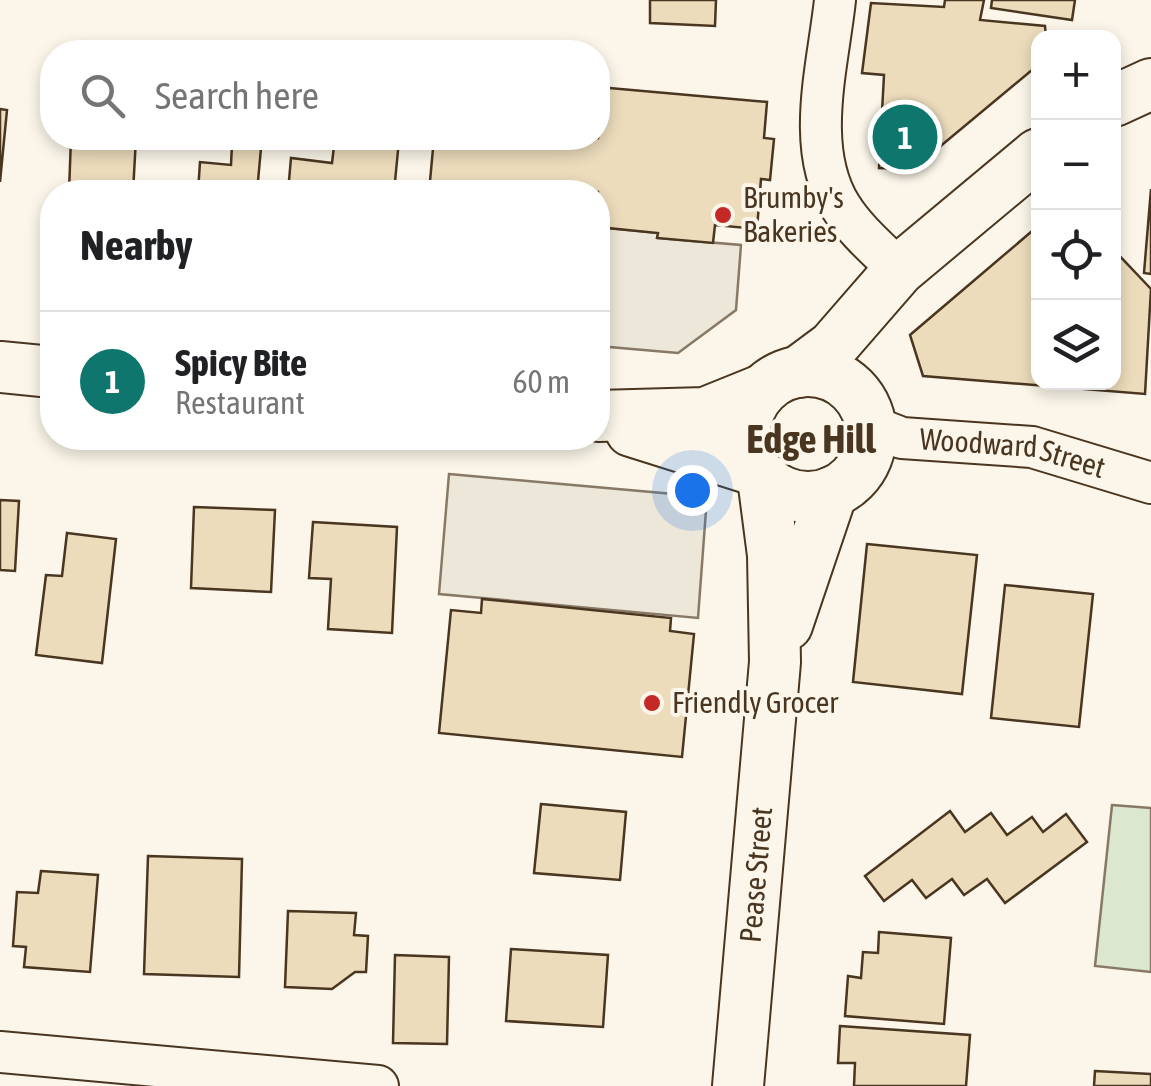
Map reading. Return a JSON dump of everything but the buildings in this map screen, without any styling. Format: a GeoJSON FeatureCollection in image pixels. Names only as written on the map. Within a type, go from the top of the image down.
{"type":"FeatureCollection","features":[{"type":"Feature","properties":{"kind":"street"},"geometry":{"type":"LineString","coordinates":[[834,0],[820,146],[827,180],[852,224],[899,270]]}},
{"type":"Feature","properties":{"kind":"street"},"geometry":{"type":"LineString","coordinates":[[1121,98],[1151,84]]}},
{"type":"Feature","properties":{"kind":"street"},"geometry":{"type":"LineString","coordinates":[[610,417],[705,413],[780,381],[833,346],[899,270],[1031,160]]}},
{"type":"Feature","properties":{"kind":"street"},"geometry":{"type":"LineString","coordinates":[[610,422],[759,474],[790,495],[812,498],[832,492],[864,466],[874,340],[899,270]]}},
{"type":"Feature","properties":{"kind":"street"},"geometry":{"type":"LineString","coordinates":[[0,367],[40,371]]}},
{"type":"Feature","properties":{"kind":"street"},"geometry":{"type":"LineString","coordinates":[[780,381],[838,378],[854,390],[868,416]]}},
{"type":"Feature","properties":{"kind":"street"},"geometry":{"type":"LineString","coordinates":[[759,474],[744,429],[780,381]]}},
{"type":"Feature","properties":{"kind":"street","name":"Woodward Street"},"geometry":{"type":"LineString","coordinates":[[868,416],[902,438],[1032,448],[1151,483]]}},
{"type":"Feature","properties":{"kind":"street","name":"Pease Street"},"geometry":{"type":"LineString","coordinates":[[738,1086],[774,662],[773,555],[759,474]]}},
{"type":"Feature","properties":{"kind":"street","name":"Pease Street"},"geometry":{"type":"LineString","coordinates":[[774,662],[832,492]]}},
{"type":"Feature","properties":{"kind":"street"},"geometry":{"type":"LineString","coordinates":[[0,1052],[378,1086]]}},
{"type":"Feature","properties":{"kind":"green space"},"geometry":{"type":"Polygon","coordinates":[[[1112,805],[1151,808],[1151,972],[1095,966],[1112,805]]]}},
{"type":"Feature","properties":{"kind":"shaded area"},"geometry":{"type":"Polygon","coordinates":[[[610,228],[658,233],[658,238],[741,245],[736,310],[678,353],[610,347],[610,228]]]}},
{"type":"Feature","properties":{"kind":"shaded area"},"geometry":{"type":"Polygon","coordinates":[[[449,474],[707,497],[698,618],[439,594],[449,474]]]}},
{"type":"Feature","properties":{"kind":"place","name":"Spicy Bite"},"geometry":{"type":"Point","coordinates":[905,137]}},
{"type":"Feature","properties":{"kind":"place","name":"Brumby's Bakeries"},"geometry":{"type":"Point","coordinates":[723,215]}},
{"type":"Feature","properties":{"kind":"place","name":"Friendly Grocer"},"geometry":{"type":"Point","coordinates":[652,703]}},
{"type":"Feature","properties":{"kind":"district","name":"Edge Hill"},"geometry":{"type":"Point","coordinates":[811,439]}}]}
